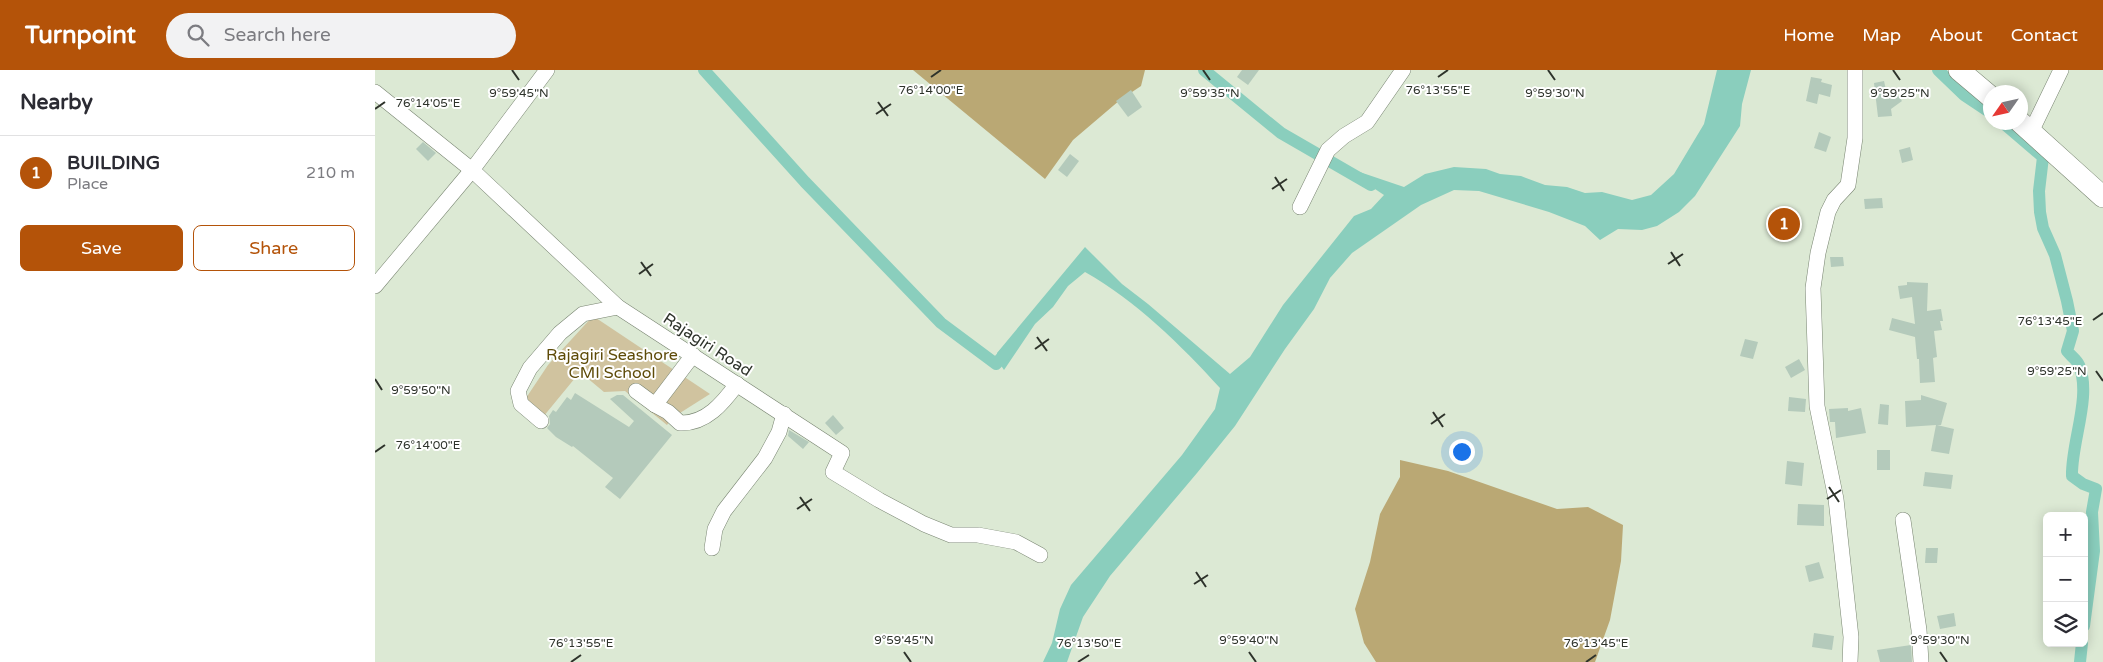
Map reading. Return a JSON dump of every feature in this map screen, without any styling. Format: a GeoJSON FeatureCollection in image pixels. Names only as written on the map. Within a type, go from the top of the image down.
{"type":"FeatureCollection","features":[{"type":"Feature","properties":{"kind":"main road"},"geometry":{"type":"LineString","coordinates":[[1959,70],[1983,90]]}},
{"type":"Feature","properties":{"kind":"main road"},"geometry":{"type":"LineString","coordinates":[[2028,129],[2103,197]]}},
{"type":"Feature","properties":{"kind":"street"},"geometry":{"type":"LineString","coordinates":[[375,286],[472,170],[547,70]]}},
{"type":"Feature","properties":{"kind":"street"},"geometry":{"type":"LineString","coordinates":[[1300,207],[1328,150],[1344,136],[1367,122],[1403,70]]}},
{"type":"Feature","properties":{"kind":"street"},"geometry":{"type":"LineString","coordinates":[[1850,662],[1851,637],[1836,499],[1817,406],[1813,288],[1818,253],[1828,212],[1834,200],[1848,185],[1855,138],[1855,70]]}},
{"type":"Feature","properties":{"kind":"street"},"geometry":{"type":"LineString","coordinates":[[2028,124],[2061,70]]}},
{"type":"Feature","properties":{"kind":"street","name":"Rajagiri Road"},"geometry":{"type":"LineString","coordinates":[[375,92],[472,170],[618,307],[842,453],[833,472],[879,500],[924,524],[951,535],[978,535],[1016,542],[1040,555]]}},
{"type":"Feature","properties":{"kind":"street"},"geometry":{"type":"LineString","coordinates":[[541,421],[521,404],[518,391],[530,368],[561,333],[583,314],[618,307]]}},
{"type":"Feature","properties":{"kind":"street"},"geometry":{"type":"LineString","coordinates":[[655,405],[693,355]]}},
{"type":"Feature","properties":{"kind":"street"},"geometry":{"type":"LineString","coordinates":[[636,391],[668,412],[680,423],[688,424],[705,418],[729,397],[737,384]]}},
{"type":"Feature","properties":{"kind":"street"},"geometry":{"type":"LineString","coordinates":[[712,548],[715,529],[724,511],[765,458],[779,432],[784,414]]}},
{"type":"Feature","properties":{"kind":"street"},"geometry":{"type":"LineString","coordinates":[[1903,520],[1919,630],[1921,662]]}},
{"type":"Feature","properties":{"kind":"green space","name":"Rajagiri Seashore CMI School"},"geometry":{"type":"Polygon","coordinates":[[[593,316],[710,394],[672,418],[667,425],[625,391],[604,392],[580,372],[543,417],[522,404],[548,365],[593,316]]]}},
{"type":"Feature","properties":{"kind":"shaded area"},"geometry":{"type":"Polygon","coordinates":[[[913,70],[1145,70],[1141,86],[1120,100],[1073,140],[1045,179],[913,70]]]}},
{"type":"Feature","properties":{"kind":"shaded area"},"geometry":{"type":"Polygon","coordinates":[[[1400,460],[1448,471],[1557,509],[1588,507],[1623,525],[1621,561],[1610,620],[1595,662],[1376,662],[1364,643],[1355,609],[1370,562],[1380,514],[1400,477],[1400,460]]]}},
{"type":"Feature","properties":{"kind":"water"},"geometry":{"type":"Polygon","coordinates":[[[1717,70],[1751,70],[1742,104],[1740,126],[1695,196],[1679,212],[1657,226],[1642,230],[1618,229],[1600,240],[1585,226],[1549,212],[1479,191],[1454,190],[1421,205],[1352,253],[1330,278],[1314,309],[1285,349],[1235,426],[1110,576],[1083,617],[1067,662],[1043,662],[1052,643],[1060,609],[1071,585],[1182,455],[1215,409],[1220,388],[1190,356],[1140,310],[1085,272],[1068,286],[1053,307],[1035,324],[1004,370],[998,361],[997,353],[1085,247],[1122,284],[1230,374],[1250,357],[1283,305],[1354,216],[1371,209],[1384,195],[1339,165],[1404,187],[1425,174],[1454,167],[1486,169],[1500,174],[1521,176],[1545,185],[1567,187],[1585,193],[1602,192],[1632,200],[1651,195],[1674,174],[1704,124],[1717,70]]]}},
{"type":"Feature","properties":{"kind":"building"},"geometry":{"type":"Polygon","coordinates":[[[1242,70],[1259,70],[1248,85],[1237,77],[1242,70]]]}},
{"type":"Feature","properties":{"kind":"building"},"geometry":{"type":"Polygon","coordinates":[[[1811,77],[1822,79],[1821,82],[1832,85],[1830,97],[1819,94],[1817,104],[1806,101],[1811,77]]]}},
{"type":"Feature","properties":{"kind":"building"},"geometry":{"type":"Polygon","coordinates":[[[1884,81],[1888,99],[1896,93],[1902,101],[1891,109],[1892,116],[1878,117],[1874,83],[1884,81]]]}},
{"type":"Feature","properties":{"kind":"building"},"geometry":{"type":"Polygon","coordinates":[[[1131,90],[1142,107],[1128,117],[1116,101],[1131,90]]]}},
{"type":"Feature","properties":{"kind":"building"},"geometry":{"type":"Polygon","coordinates":[[[1819,132],[1831,137],[1826,152],[1814,148],[1819,132]]]}},
{"type":"Feature","properties":{"kind":"building"},"geometry":{"type":"Polygon","coordinates":[[[423,142],[436,153],[428,161],[416,149],[423,142]]]}},
{"type":"Feature","properties":{"kind":"building"},"geometry":{"type":"Polygon","coordinates":[[[1910,147],[1913,160],[1902,163],[1899,150],[1910,147]]]}},
{"type":"Feature","properties":{"kind":"building"},"geometry":{"type":"Polygon","coordinates":[[[1070,154],[1079,161],[1067,177],[1058,170],[1070,154]]]}},
{"type":"Feature","properties":{"kind":"building"},"geometry":{"type":"Polygon","coordinates":[[[1882,198],[1883,208],[1865,209],[1864,199],[1882,198]]]}},
{"type":"Feature","properties":{"kind":"building"},"geometry":{"type":"Polygon","coordinates":[[[1780,217],[1791,221],[1788,230],[1778,227],[1780,217]]]}},
{"type":"Feature","properties":{"kind":"building"},"geometry":{"type":"Polygon","coordinates":[[[1830,257],[1843,257],[1844,266],[1831,267],[1830,257]]]}},
{"type":"Feature","properties":{"kind":"building"},"geometry":{"type":"Polygon","coordinates":[[[1907,282],[1928,283],[1927,311],[1941,309],[1943,321],[1940,321],[1942,330],[1934,331],[1937,357],[1933,358],[1935,382],[1920,383],[1919,359],[1917,359],[1915,337],[1889,330],[1892,318],[1915,324],[1912,297],[1900,299],[1898,286],[1907,285],[1907,282]]]}},
{"type":"Feature","properties":{"kind":"building"},"geometry":{"type":"Polygon","coordinates":[[[1745,339],[1758,342],[1753,359],[1740,356],[1745,339]]]}},
{"type":"Feature","properties":{"kind":"building"},"geometry":{"type":"Polygon","coordinates":[[[1799,359],[1805,370],[1791,378],[1785,367],[1799,359]]]}},
{"type":"Feature","properties":{"kind":"building","name":"Rajagiri Seashore CMI School"},"geometry":{"type":"Polygon","coordinates":[[[575,393],[629,427],[634,421],[610,399],[617,395],[623,395],[672,435],[620,499],[605,487],[613,478],[573,446],[556,437],[547,428],[550,424],[549,416],[553,410],[556,412],[567,397],[571,400],[575,393]]]}},
{"type":"Feature","properties":{"kind":"building"},"geometry":{"type":"Polygon","coordinates":[[[1921,395],[1947,403],[1941,425],[1937,425],[1954,429],[1949,454],[1931,451],[1936,425],[1906,427],[1905,401],[1921,400],[1921,395]]]}},
{"type":"Feature","properties":{"kind":"building"},"geometry":{"type":"Polygon","coordinates":[[[1789,397],[1806,399],[1805,412],[1788,411],[1789,397]]]}},
{"type":"Feature","properties":{"kind":"building"},"geometry":{"type":"Polygon","coordinates":[[[1880,404],[1889,405],[1888,425],[1878,424],[1880,404]]]}},
{"type":"Feature","properties":{"kind":"building"},"geometry":{"type":"Polygon","coordinates":[[[1848,408],[1848,411],[1861,408],[1866,433],[1836,438],[1835,422],[1830,422],[1829,409],[1848,408]]]}},
{"type":"Feature","properties":{"kind":"building"},"geometry":{"type":"Polygon","coordinates":[[[833,415],[844,428],[836,435],[825,423],[833,415]]]}},
{"type":"Feature","properties":{"kind":"building"},"geometry":{"type":"Polygon","coordinates":[[[789,430],[809,442],[803,449],[788,436],[789,430]]]}},
{"type":"Feature","properties":{"kind":"building"},"geometry":{"type":"Polygon","coordinates":[[[1877,450],[1890,450],[1890,470],[1877,470],[1877,450]]]}},
{"type":"Feature","properties":{"kind":"building"},"geometry":{"type":"Polygon","coordinates":[[[1787,461],[1804,463],[1802,486],[1785,484],[1787,461]]]}},
{"type":"Feature","properties":{"kind":"building"},"geometry":{"type":"Polygon","coordinates":[[[1925,472],[1953,475],[1951,489],[1923,486],[1925,472]]]}},
{"type":"Feature","properties":{"kind":"building"},"geometry":{"type":"Polygon","coordinates":[[[1798,504],[1824,505],[1824,526],[1797,525],[1798,504]]]}},
{"type":"Feature","properties":{"kind":"building"},"geometry":{"type":"Polygon","coordinates":[[[1926,548],[1938,548],[1937,563],[1925,563],[1926,548]]]}},
{"type":"Feature","properties":{"kind":"building"},"geometry":{"type":"Polygon","coordinates":[[[1819,562],[1824,578],[1809,582],[1805,566],[1819,562]]]}},
{"type":"Feature","properties":{"kind":"building"},"geometry":{"type":"Polygon","coordinates":[[[1954,613],[1956,626],[1940,629],[1937,616],[1954,613]]]}},
{"type":"Feature","properties":{"kind":"building"},"geometry":{"type":"Polygon","coordinates":[[[1814,633],[1834,636],[1832,650],[1812,647],[1814,633]]]}},
{"type":"Feature","properties":{"kind":"building"},"geometry":{"type":"Polygon","coordinates":[[[1911,645],[1912,662],[1880,662],[1877,650],[1911,645]]]}},
{"type":"Feature","properties":{"kind":"waterway"},"geometry":{"type":"LineString","coordinates":[[704,70],[805,182],[941,323],[996,364],[1009,349]]}},
{"type":"Feature","properties":{"kind":"waterway"},"geometry":{"type":"LineString","coordinates":[[1204,70],[1281,133],[1371,185]]}},
{"type":"Feature","properties":{"kind":"waterway"},"geometry":{"type":"LineString","coordinates":[[1938,70],[1964,95],[1983,108]]}},
{"type":"Feature","properties":{"kind":"waterway"},"geometry":{"type":"LineString","coordinates":[[2011,130],[2043,157],[2039,191],[2040,212],[2043,228],[2055,255],[2073,331],[2067,351],[2078,363],[2082,377],[2082,405],[2072,476],[2083,484],[2096,489],[2092,512],[2094,551],[2087,602]]}},
{"type":"Feature","properties":{"kind":"waterway"},"geometry":{"type":"LineString","coordinates":[[2080,662],[2082,647]]}},
{"type":"Feature","properties":{"kind":"place","name":"BUILDING"},"geometry":{"type":"Point","coordinates":[1784,224]}}]}
